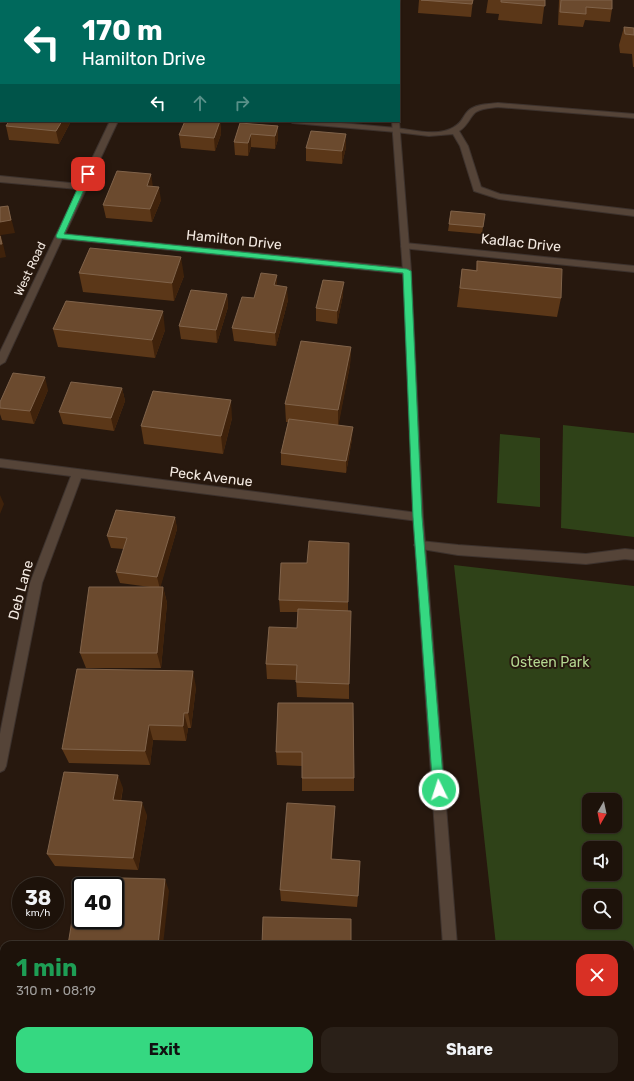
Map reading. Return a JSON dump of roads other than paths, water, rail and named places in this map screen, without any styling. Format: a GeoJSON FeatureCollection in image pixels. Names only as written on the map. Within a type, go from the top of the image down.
{"type":"FeatureCollection","features":[{"type":"Feature","properties":{"kind":"street"},"geometry":{"type":"LineString","coordinates":[[314,122],[396,126],[439,135],[455,131],[468,122],[472,111],[482,107],[498,105],[634,116]]}},
{"type":"Feature","properties":{"kind":"street","name":"West Road"},"geometry":{"type":"LineString","coordinates":[[0,362],[81,187],[114,122]]}},
{"type":"Feature","properties":{"kind":"street"},"geometry":{"type":"LineString","coordinates":[[396,126],[407,271],[418,517],[450,941]]}},
{"type":"Feature","properties":{"kind":"street"},"geometry":{"type":"LineString","coordinates":[[455,131],[464,146],[477,188],[499,196],[634,212]]}},
{"type":"Feature","properties":{"kind":"street"},"geometry":{"type":"LineString","coordinates":[[0,179],[81,187]]}},
{"type":"Feature","properties":{"kind":"street","name":"Hamilton Drive"},"geometry":{"type":"LineString","coordinates":[[59,236],[407,271]]}},
{"type":"Feature","properties":{"kind":"street","name":"Kadlac Drive"},"geometry":{"type":"LineString","coordinates":[[405,246],[634,269]]}},
{"type":"Feature","properties":{"kind":"street","name":"Peck Avenue"},"geometry":{"type":"LineString","coordinates":[[0,463],[418,517]]}},
{"type":"Feature","properties":{"kind":"street","name":"Deb Lane"},"geometry":{"type":"LineString","coordinates":[[0,766],[36,583],[77,474]]}},
{"type":"Feature","properties":{"kind":"street"},"geometry":{"type":"LineString","coordinates":[[420,545],[458,550],[586,559],[625,554],[634,555]]}},
{"type":"Feature","properties":{"kind":"park label","name":"Osteen Park"},"geometry":{"type":"Point","coordinates":[550,662]}}]}
